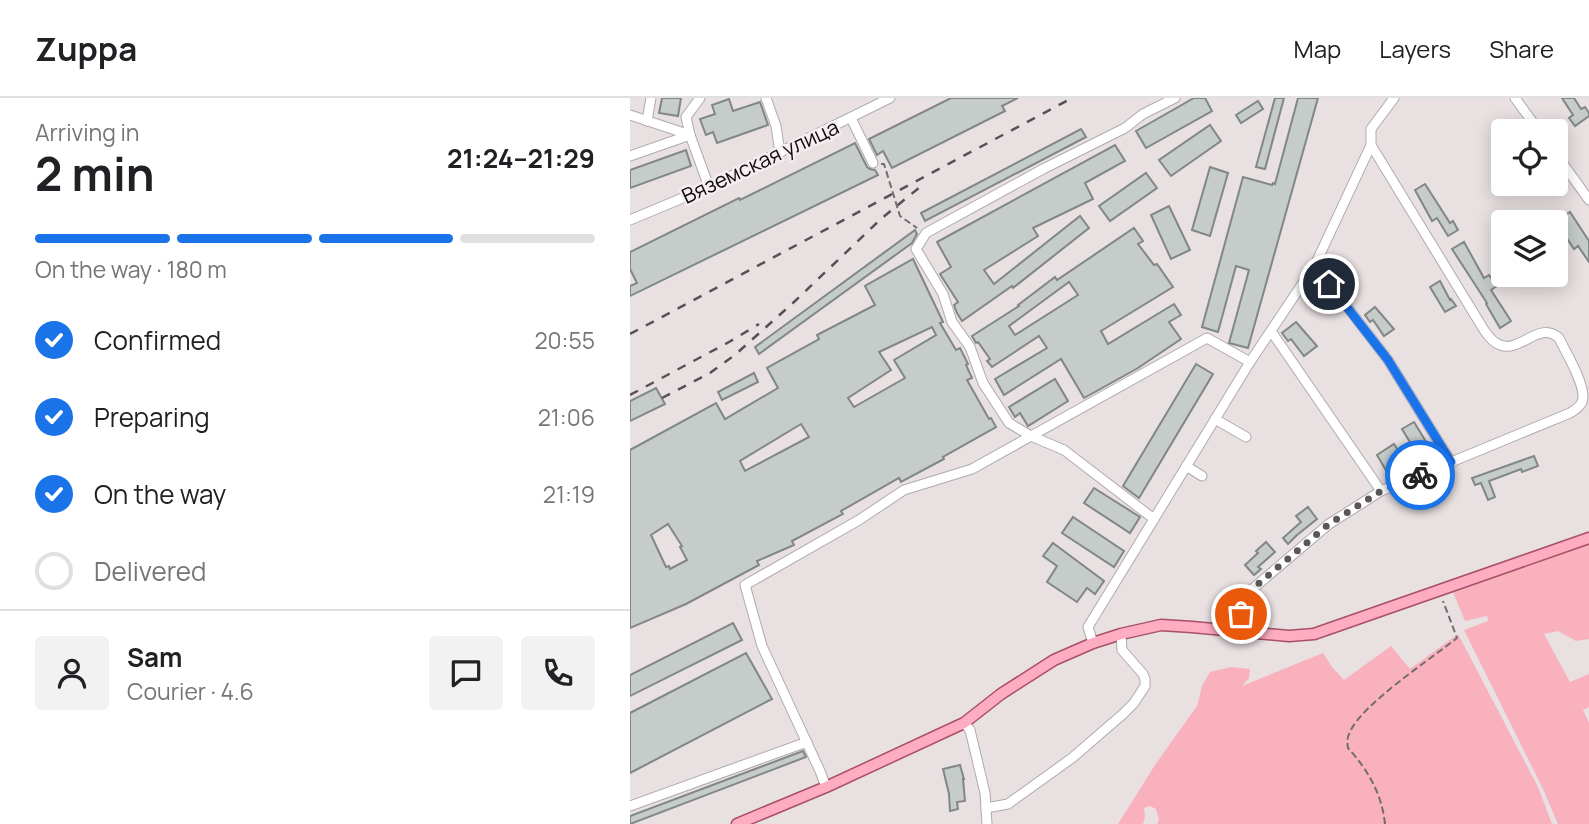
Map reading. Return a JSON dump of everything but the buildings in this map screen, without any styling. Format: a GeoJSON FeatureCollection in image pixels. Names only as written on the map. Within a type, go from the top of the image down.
{"type":"FeatureCollection","features":[{"type":"Feature","properties":{"kind":"main road"},"geometry":{"type":"LineString","coordinates":[[737,824],[826,787],[964,723],[1001,694],[1054,660],[1093,643],[1161,625],[1289,636],[1314,634],[1589,538]]}},
{"type":"Feature","properties":{"kind":"street"},"geometry":{"type":"LineString","coordinates":[[647,121],[651,98]]}},
{"type":"Feature","properties":{"kind":"street"},"geometry":{"type":"LineString","coordinates":[[700,98],[686,117],[709,187]]}},
{"type":"Feature","properties":{"kind":"street"},"geometry":{"type":"LineString","coordinates":[[766,98],[776,126],[780,153]]}},
{"type":"Feature","properties":{"kind":"street","name":"Вяземская улица"},"geometry":{"type":"LineString","coordinates":[[630,220],[709,187],[851,118],[879,100],[890,98]]}},
{"type":"Feature","properties":{"kind":"street"},"geometry":{"type":"LineString","coordinates":[[1154,519],[1064,450],[1009,423],[983,383],[970,347],[951,322],[943,294],[916,249],[926,233],[1125,128],[1143,114],[1175,98]]}},
{"type":"Feature","properties":{"kind":"street"},"geometry":{"type":"LineString","coordinates":[[1093,643],[1088,627],[1250,362],[1315,265],[1371,145],[1371,129],[1394,98]]}},
{"type":"Feature","properties":{"kind":"street"},"geometry":{"type":"LineString","coordinates":[[1515,98],[1530,119]]}},
{"type":"Feature","properties":{"kind":"street"},"geometry":{"type":"LineString","coordinates":[[630,115],[690,135]]}},
{"type":"Feature","properties":{"kind":"street"},"geometry":{"type":"LineString","coordinates":[[851,118],[873,163]]}},
{"type":"Feature","properties":{"kind":"street"},"geometry":{"type":"LineString","coordinates":[[630,156],[690,135]]}},
{"type":"Feature","properties":{"kind":"street"},"geometry":{"type":"LineString","coordinates":[[1239,632],[1244,596],[1329,524],[1381,491],[1570,413],[1581,404],[1583,398],[1583,390],[1556,334],[1541,333],[1507,346],[1499,345],[1490,338],[1371,145]]}},
{"type":"Feature","properties":{"kind":"street"},"geometry":{"type":"LineString","coordinates":[[1568,171],[1589,200]]}},
{"type":"Feature","properties":{"kind":"street"},"geometry":{"type":"LineString","coordinates":[[1315,265],[1388,360],[1451,462]]}},
{"type":"Feature","properties":{"kind":"street"},"geometry":{"type":"LineString","coordinates":[[1271,331],[1381,491]]}},
{"type":"Feature","properties":{"kind":"street"},"geometry":{"type":"LineString","coordinates":[[826,787],[762,646],[745,585],[859,520],[904,490],[972,470],[1207,338],[1250,362]]}},
{"type":"Feature","properties":{"kind":"street"},"geometry":{"type":"LineString","coordinates":[[1216,419],[1245,437]]}},
{"type":"Feature","properties":{"kind":"street"},"geometry":{"type":"LineString","coordinates":[[1186,466],[1202,476]]}},
{"type":"Feature","properties":{"kind":"street"},"geometry":{"type":"LineString","coordinates":[[986,808],[1008,804],[1072,758],[1134,702],[1145,686],[1145,679],[1122,650],[1121,634]]}},
{"type":"Feature","properties":{"kind":"street"},"geometry":{"type":"LineString","coordinates":[[964,723],[970,730],[985,793],[987,824]]}},
{"type":"Feature","properties":{"kind":"street"},"geometry":{"type":"LineString","coordinates":[[630,806],[807,742]]}},
{"type":"Feature","properties":{"kind":"path"},"geometry":{"type":"LineString","coordinates":[[873,163],[884,164],[900,216],[926,233]]}},
{"type":"Feature","properties":{"kind":"path"},"geometry":{"type":"LineString","coordinates":[[1385,824],[1384,809],[1374,783],[1348,748],[1347,742],[1350,730],[1365,712],[1457,638],[1451,617],[1438,591]]}},
{"type":"Feature","properties":{"kind":"shaded area"},"geometry":{"type":"Polygon","coordinates":[[[1589,544],[1589,639],[1576,641],[1558,631],[1544,634],[1570,682],[1589,674],[1589,707],[1583,710],[1589,723],[1589,824],[1558,824],[1464,630],[1488,621],[1487,616],[1465,621],[1453,592],[1589,544]]]}},
{"type":"Feature","properties":{"kind":"shaded area"},"geometry":{"type":"Polygon","coordinates":[[[1458,634],[1538,787],[1552,824],[1157,824],[1159,820],[1156,809],[1150,806],[1144,808],[1143,824],[1118,824],[1197,706],[1202,686],[1210,672],[1231,667],[1250,669],[1249,678],[1242,686],[1323,653],[1344,680],[1391,646],[1410,669],[1458,634]]]}},
{"type":"Feature","properties":{"kind":"railway"},"geometry":{"type":"LineString","coordinates":[[630,334],[1072,98]]}},
{"type":"Feature","properties":{"kind":"railway"},"geometry":{"type":"LineString","coordinates":[[662,398],[710,373],[736,354],[882,218],[920,187]]}},
{"type":"Feature","properties":{"kind":"railway"},"geometry":{"type":"LineString","coordinates":[[630,395],[759,324]]}},
{"type":"Feature","properties":{"kind":"way so far"},"geometry":{"type":"LineString","coordinates":[[1241,614],[1244,596],[1329,524],[1381,491],[1420,475]]}},
{"type":"Feature","properties":{"kind":"route"},"geometry":{"type":"LineString","coordinates":[[1329,284],[1388,360],[1451,462],[1420,475]]}}]}
